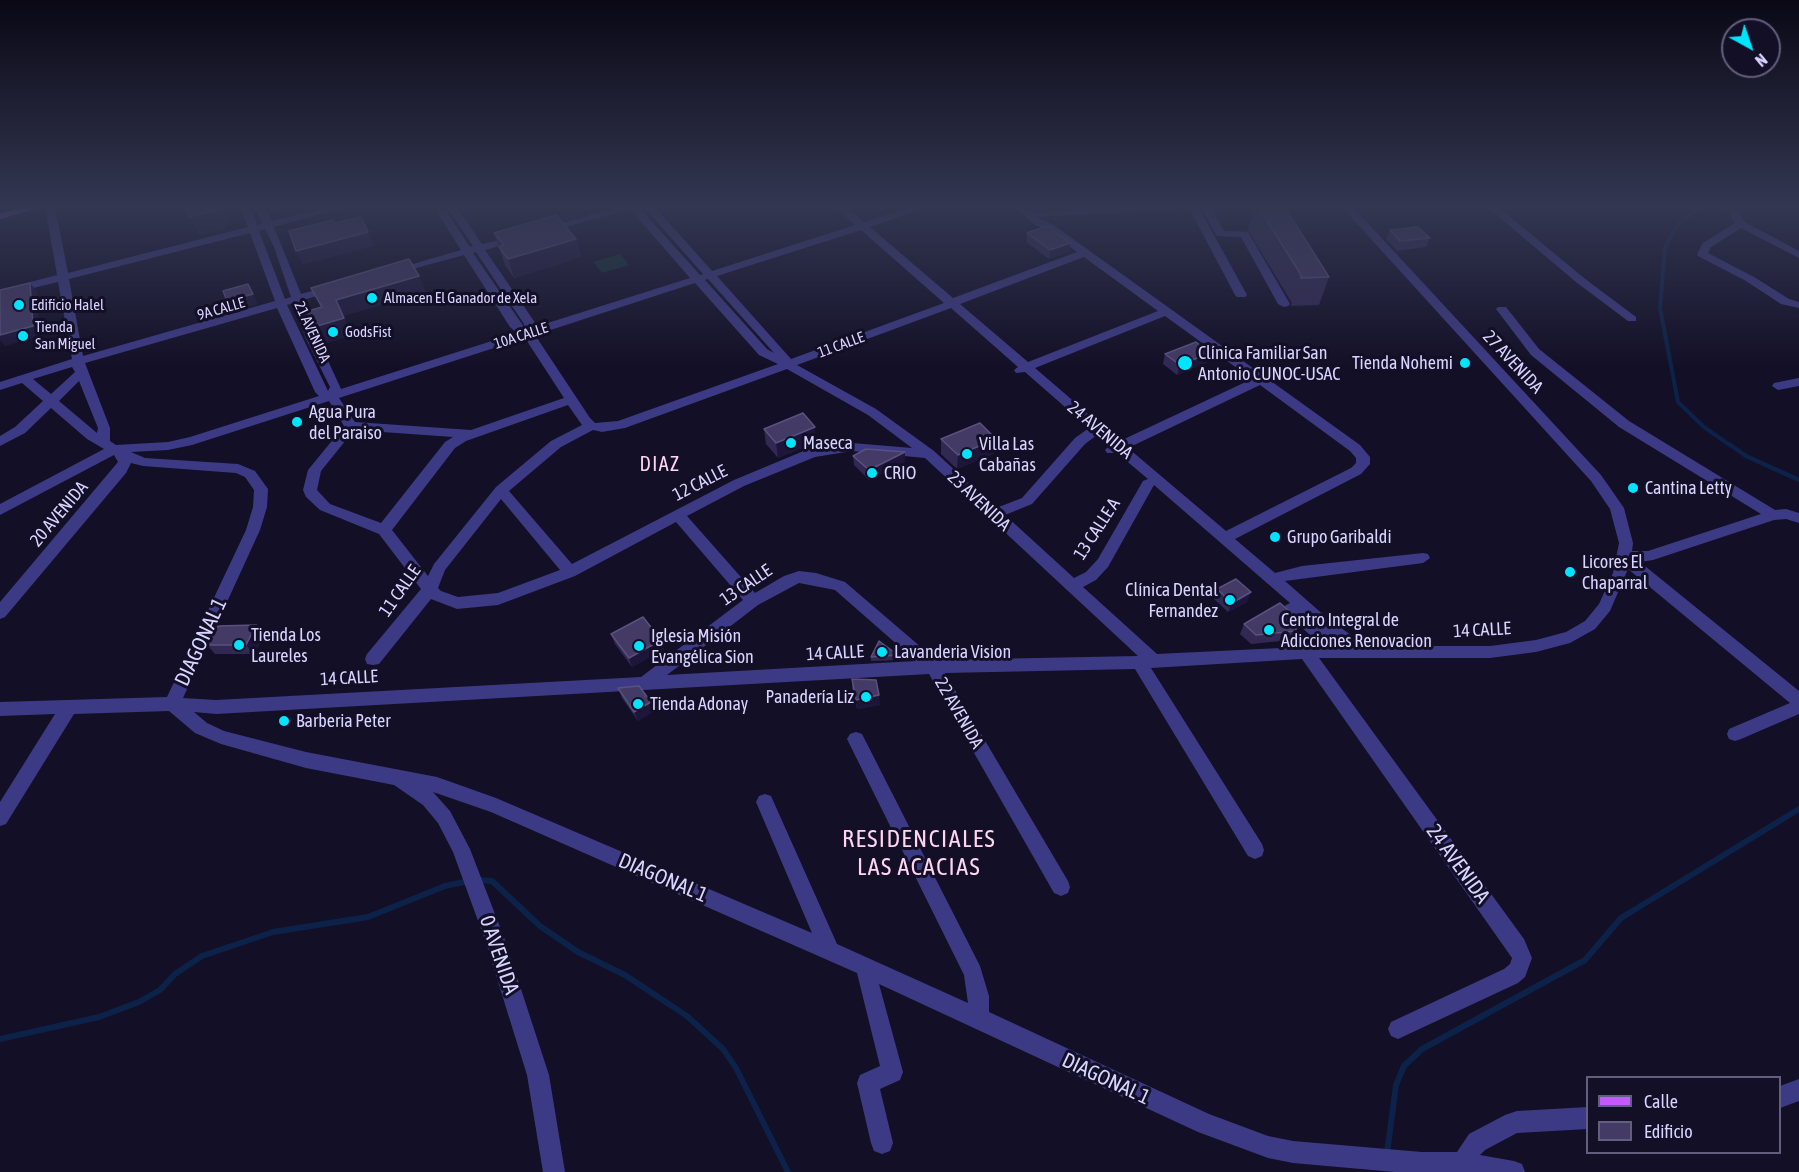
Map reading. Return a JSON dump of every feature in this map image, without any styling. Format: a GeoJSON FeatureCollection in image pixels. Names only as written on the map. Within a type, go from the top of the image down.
{"type":"FeatureCollection","features":[{"type":"Feature","properties":{"kind":"street","name":"20 AVENIDA"},"geometry":{"type":"LineString","coordinates":[[56,261],[60,278]]}},
{"type":"Feature","properties":{"kind":"street","name":"20 AVENIDA"},"geometry":{"type":"LineString","coordinates":[[0,613],[121,470],[125,462],[113,448],[93,396],[75,367],[58,261]]}},
{"type":"Feature","properties":{"kind":"street"},"geometry":{"type":"LineString","coordinates":[[0,293],[127,261]]}},
{"type":"Feature","properties":{"kind":"street","name":"21 AVENIDA"},"geometry":{"type":"LineString","coordinates":[[266,261],[282,306],[321,392],[332,397],[351,426]]}},
{"type":"Feature","properties":{"kind":"street","name":"21 AVENIDA"},"geometry":{"type":"LineString","coordinates":[[284,261],[312,339],[336,387],[332,397]]}},
{"type":"Feature","properties":{"kind":"street"},"geometry":{"type":"LineString","coordinates":[[377,276],[436,261]]}},
{"type":"Feature","properties":{"kind":"street"},"geometry":{"type":"LineString","coordinates":[[391,278],[444,261]]}},
{"type":"Feature","properties":{"kind":"street"},"geometry":{"type":"LineString","coordinates":[[479,261],[516,327],[528,334],[571,400],[593,427]]}},
{"type":"Feature","properties":{"kind":"street","name":"23 AVENIDA"},"geometry":{"type":"LineString","coordinates":[[679,261],[763,352],[873,411],[929,454],[1071,587],[1146,662],[1255,850]]}},
{"type":"Feature","properties":{"kind":"street","name":"23 AVENIDA"},"geometry":{"type":"LineString","coordinates":[[696,261],[779,351],[788,364]]}},
{"type":"Feature","properties":{"kind":"street","name":"10A CALLE"},"geometry":{"type":"LineString","coordinates":[[113,448],[180,444],[756,261]]}},
{"type":"Feature","properties":{"kind":"street","name":"24 AVENIDA"},"geometry":{"type":"LineString","coordinates":[[895,261],[1114,449],[1225,538],[1321,621],[1363,652]]}},
{"type":"Feature","properties":{"kind":"street","name":"11 CALLE"},"geometry":{"type":"LineString","coordinates":[[373,659],[430,589],[439,568],[501,490],[556,444],[593,427],[613,427],[788,364],[1064,261]]}},
{"type":"Feature","properties":{"kind":"street"},"geometry":{"type":"LineString","coordinates":[[1095,261],[1355,448],[1364,461],[1356,471],[1225,538]]}},
{"type":"Feature","properties":{"kind":"street"},"geometry":{"type":"LineString","coordinates":[[1222,261],[1241,295]]}},
{"type":"Feature","properties":{"kind":"street"},"geometry":{"type":"LineString","coordinates":[[1259,261],[1284,304]]}},
{"type":"Feature","properties":{"kind":"street","name":"27 AVENIDA"},"geometry":{"type":"LineString","coordinates":[[1396,261],[1610,495],[1617,508],[1626,543],[1624,557]]}},
{"type":"Feature","properties":{"kind":"street"},"geometry":{"type":"LineString","coordinates":[[1557,261],[1632,319]]}},
{"type":"Feature","properties":{"kind":"street"},"geometry":{"type":"LineString","coordinates":[[1715,261],[1750,279],[1785,302],[1799,305]]}},
{"type":"Feature","properties":{"kind":"street","name":"9A CALLE"},"geometry":{"type":"LineString","coordinates":[[0,386],[75,367],[345,288]]}},
{"type":"Feature","properties":{"kind":"street"},"geometry":{"type":"LineString","coordinates":[[1502,309],[1534,352],[1624,424],[1773,515]]}},
{"type":"Feature","properties":{"kind":"street"},"geometry":{"type":"LineString","coordinates":[[1022,370],[1165,312]]}},
{"type":"Feature","properties":{"kind":"street"},"geometry":{"type":"LineString","coordinates":[[0,442],[20,430],[50,400],[75,367]]}},
{"type":"Feature","properties":{"kind":"street"},"geometry":{"type":"LineString","coordinates":[[24,379],[92,436],[113,448]]}},
{"type":"Feature","properties":{"kind":"street"},"geometry":{"type":"LineString","coordinates":[[1114,449],[1261,380]]}},
{"type":"Feature","properties":{"kind":"street"},"geometry":{"type":"LineString","coordinates":[[1778,386],[1799,381]]}},
{"type":"Feature","properties":{"kind":"street"},"geometry":{"type":"LineString","coordinates":[[384,530],[445,450],[455,441],[571,400]]}},
{"type":"Feature","properties":{"kind":"street"},"geometry":{"type":"LineString","coordinates":[[430,589],[384,530],[326,507],[313,497],[310,490],[315,470],[351,426],[474,434]]}},
{"type":"Feature","properties":{"kind":"street"},"geometry":{"type":"LineString","coordinates":[[993,514],[1027,501],[1093,431]]}},
{"type":"Feature","properties":{"kind":"street","name":"12 CALLE"},"geometry":{"type":"LineString","coordinates":[[430,589],[436,595],[457,603],[498,599],[534,587],[570,572],[767,470],[822,450],[852,447],[929,454]]}},
{"type":"Feature","properties":{"kind":"street"},"geometry":{"type":"LineString","coordinates":[[0,510],[113,448]]}},
{"type":"Feature","properties":{"kind":"street","name":"DIAGONAL 1"},"geometry":{"type":"LineString","coordinates":[[113,448],[143,462],[238,469],[250,474],[258,481],[261,489],[260,507],[253,530],[172,704],[192,722],[211,733],[306,760],[437,785],[496,806],[830,951],[1206,1124],[1279,1150],[1515,1172]]}},
{"type":"Feature","properties":{"kind":"street","name":"24 AVENIDA"},"geometry":{"type":"LineString","coordinates":[[1114,449],[1148,484],[1340,652]]}},
{"type":"Feature","properties":{"kind":"street","name":"13 CALLE A"},"geometry":{"type":"LineString","coordinates":[[1071,587],[1091,576],[1103,563],[1148,484]]}},
{"type":"Feature","properties":{"kind":"street"},"geometry":{"type":"LineString","coordinates":[[501,490],[570,572]]}},
{"type":"Feature","properties":{"kind":"street"},"geometry":{"type":"LineString","coordinates":[[1624,557],[1648,556],[1773,515],[1785,514],[1799,518]]}},
{"type":"Feature","properties":{"kind":"street"},"geometry":{"type":"LineString","coordinates":[[678,515],[753,601]]}},
{"type":"Feature","properties":{"kind":"street"},"geometry":{"type":"LineString","coordinates":[[1624,557],[1797,699],[1796,708],[1735,734]]}},
{"type":"Feature","properties":{"kind":"street","name":"14 CALLE"},"geometry":{"type":"LineString","coordinates":[[0,709],[172,704],[216,706],[646,682],[933,668],[1146,662],[1306,652],[1490,652],[1536,646],[1570,637],[1590,625],[1605,607],[1613,592],[1624,557]]}},
{"type":"Feature","properties":{"kind":"street"},"geometry":{"type":"LineString","coordinates":[[1272,579],[1302,572],[1423,558]]}},
{"type":"Feature","properties":{"kind":"street","name":"13 CALLE"},"geometry":{"type":"LineString","coordinates":[[646,682],[753,601],[794,578],[816,579]]}},
{"type":"Feature","properties":{"kind":"street","name":"22 AVENIDA"},"geometry":{"type":"LineString","coordinates":[[816,579],[845,589],[933,668],[1061,887]]}},
{"type":"Feature","properties":{"kind":"street","name":"24 AVENIDA"},"geometry":{"type":"LineString","coordinates":[[1306,652],[1517,946],[1522,958],[1518,970],[1511,976],[1398,1029]]}},
{"type":"Feature","properties":{"kind":"street"},"geometry":{"type":"LineString","coordinates":[[0,818],[69,707]]}},
{"type":"Feature","properties":{"kind":"street"},"geometry":{"type":"LineString","coordinates":[[856,739],[973,973],[978,987],[978,1018]]}},
{"type":"Feature","properties":{"kind":"street","name":"0 AVENIDA"},"geometry":{"type":"LineString","coordinates":[[382,776],[413,788],[429,799],[444,818],[461,849],[493,934],[538,1075],[554,1172]]}},
{"type":"Feature","properties":{"kind":"street"},"geometry":{"type":"LineString","coordinates":[[765,802],[830,951]]}},
{"type":"Feature","properties":{"kind":"street"},"geometry":{"type":"LineString","coordinates":[[865,968],[892,1072],[868,1083],[882,1143]]}},
{"type":"Feature","properties":{"kind":"street"},"geometry":{"type":"LineString","coordinates":[[1781,1096],[1799,1090]]}},
{"type":"Feature","properties":{"kind":"street"},"geometry":{"type":"LineString","coordinates":[[1464,1168],[1470,1150],[1478,1142],[1504,1126],[1517,1122],[1586,1118]]}},
{"type":"Feature","properties":{"kind":"green space"},"geometry":{"type":"Polygon","coordinates":[[[625,261],[629,265],[602,273],[593,262],[625,261]]]}},
{"type":"Feature","properties":{"kind":"building"},"geometry":{"type":"Polygon","coordinates":[[[403,261],[410,261],[419,276],[336,300],[344,318],[314,327],[308,311],[322,307],[311,288],[403,261]]]}},
{"type":"Feature","properties":{"kind":"building"},"geometry":{"type":"Polygon","coordinates":[[[1292,261],[1319,261],[1329,277],[1301,278],[1292,261]]]}},
{"type":"Feature","properties":{"kind":"building"},"geometry":{"type":"Polygon","coordinates":[[[30,283],[33,326],[0,335],[0,290],[30,283]]]}},
{"type":"Feature","properties":{"kind":"building"},"geometry":{"type":"Polygon","coordinates":[[[248,284],[253,294],[227,301],[223,291],[248,284]]]}},
{"type":"Feature","properties":{"kind":"building"},"geometry":{"type":"Polygon","coordinates":[[[1196,342],[1210,353],[1180,365],[1165,354],[1196,342]]]}},
{"type":"Feature","properties":{"kind":"building"},"geometry":{"type":"Polygon","coordinates":[[[803,413],[815,427],[776,443],[764,429],[803,413]]]}},
{"type":"Feature","properties":{"kind":"building"},"geometry":{"type":"Polygon","coordinates":[[[980,423],[996,439],[958,455],[941,439],[980,423]]]}},
{"type":"Feature","properties":{"kind":"building"},"geometry":{"type":"Polygon","coordinates":[[[866,449],[905,452],[869,470],[853,456],[866,449]]]}},
{"type":"Feature","properties":{"kind":"building"},"geometry":{"type":"Polygon","coordinates":[[[1236,579],[1251,592],[1232,603],[1217,589],[1236,579]]]}},
{"type":"Feature","properties":{"kind":"building"},"geometry":{"type":"Polygon","coordinates":[[[1280,603],[1296,617],[1296,631],[1256,635],[1244,624],[1280,603]]]}},
{"type":"Feature","properties":{"kind":"building"},"geometry":{"type":"Polygon","coordinates":[[[643,617],[661,640],[629,658],[611,634],[643,617]]]}},
{"type":"Feature","properties":{"kind":"building"},"geometry":{"type":"Polygon","coordinates":[[[256,625],[246,645],[207,645],[218,626],[256,625]]]}},
{"type":"Feature","properties":{"kind":"building"},"geometry":{"type":"Polygon","coordinates":[[[879,641],[898,655],[871,657],[879,641]]]}},
{"type":"Feature","properties":{"kind":"building"},"geometry":{"type":"Polygon","coordinates":[[[852,679],[876,680],[879,695],[856,700],[852,679]]]}},
{"type":"Feature","properties":{"kind":"building"},"geometry":{"type":"Polygon","coordinates":[[[639,686],[651,702],[634,712],[618,688],[639,686]]]}},
{"type":"Feature","properties":{"kind":"waterway"},"geometry":{"type":"LineString","coordinates":[[1664,261],[1660,308],[1678,402],[1704,427],[1731,446]]}},
{"type":"Feature","properties":{"kind":"waterway"},"geometry":{"type":"LineString","coordinates":[[1729,444],[1746,456],[1799,480]]}},
{"type":"Feature","properties":{"kind":"waterway"},"geometry":{"type":"LineString","coordinates":[[1387,1153],[1396,1085],[1404,1066],[1422,1049],[1585,960],[1621,918],[1799,809]]}},
{"type":"Feature","properties":{"kind":"waterway"},"geometry":{"type":"LineString","coordinates":[[478,880],[492,881],[540,926],[578,952],[625,975],[687,1016],[723,1049],[736,1068],[788,1172]]}},
{"type":"Feature","properties":{"kind":"waterway"},"geometry":{"type":"LineString","coordinates":[[0,1039],[99,1017],[139,1002],[160,990],[175,974],[202,956],[273,932],[368,917],[445,886],[469,881]]}},
{"type":"Feature","properties":{"kind":"place","name":"Almacen El Ganador de Xela"},"geometry":{"type":"Point","coordinates":[372,298]}},
{"type":"Feature","properties":{"kind":"place","name":"Edificio Halel"},"geometry":{"type":"Point","coordinates":[19,305]}},
{"type":"Feature","properties":{"kind":"place","name":"GodsFist"},"geometry":{"type":"Point","coordinates":[333,332]}},
{"type":"Feature","properties":{"kind":"place","name":"Tienda San Miguel"},"geometry":{"type":"Point","coordinates":[23,336]}},
{"type":"Feature","properties":{"kind":"place","name":"Clínica Familiar San Antonio CUNOC-USAC"},"geometry":{"type":"Point","coordinates":[1185,363]}},
{"type":"Feature","properties":{"kind":"place","name":"Tienda Nohemi"},"geometry":{"type":"Point","coordinates":[1465,363]}},
{"type":"Feature","properties":{"kind":"place","name":"Agua Pura del Paraiso"},"geometry":{"type":"Point","coordinates":[297,422]}},
{"type":"Feature","properties":{"kind":"place","name":"Maseca"},"geometry":{"type":"Point","coordinates":[791,443]}},
{"type":"Feature","properties":{"kind":"place","name":"Villa Las Cabañas"},"geometry":{"type":"Point","coordinates":[967,454]}},
{"type":"Feature","properties":{"kind":"place","name":"CRIO"},"geometry":{"type":"Point","coordinates":[872,473]}},
{"type":"Feature","properties":{"kind":"place","name":"Cantina Letty"},"geometry":{"type":"Point","coordinates":[1633,488]}},
{"type":"Feature","properties":{"kind":"place","name":"Grupo Garibaldi"},"geometry":{"type":"Point","coordinates":[1275,537]}},
{"type":"Feature","properties":{"kind":"place","name":"Licores El Chaparral"},"geometry":{"type":"Point","coordinates":[1570,572]}},
{"type":"Feature","properties":{"kind":"place","name":"Clínica Dental Fernandez"},"geometry":{"type":"Point","coordinates":[1230,600]}},
{"type":"Feature","properties":{"kind":"place","name":"Centro Integral de Adicciones Renovacion"},"geometry":{"type":"Point","coordinates":[1269,630]}},
{"type":"Feature","properties":{"kind":"place","name":"Tienda Los Laureles"},"geometry":{"type":"Point","coordinates":[239,645]}},
{"type":"Feature","properties":{"kind":"place","name":"Iglesia Misión Evangélica Sion"},"geometry":{"type":"Point","coordinates":[639,646]}},
{"type":"Feature","properties":{"kind":"place","name":"Lavanderia Vision"},"geometry":{"type":"Point","coordinates":[882,652]}},
{"type":"Feature","properties":{"kind":"place","name":"Panadería Liz"},"geometry":{"type":"Point","coordinates":[866,697]}},
{"type":"Feature","properties":{"kind":"place","name":"Tienda Adonay"},"geometry":{"type":"Point","coordinates":[638,704]}},
{"type":"Feature","properties":{"kind":"place","name":"Barberia Peter"},"geometry":{"type":"Point","coordinates":[284,721]}},
{"type":"Feature","properties":{"kind":"district","name":"DIAZ"},"geometry":{"type":"Point","coordinates":[660,465]}},
{"type":"Feature","properties":{"kind":"district","name":"RESIDENCIALES LAS ACACIAS"},"geometry":{"type":"Point","coordinates":[919,853]}}]}
